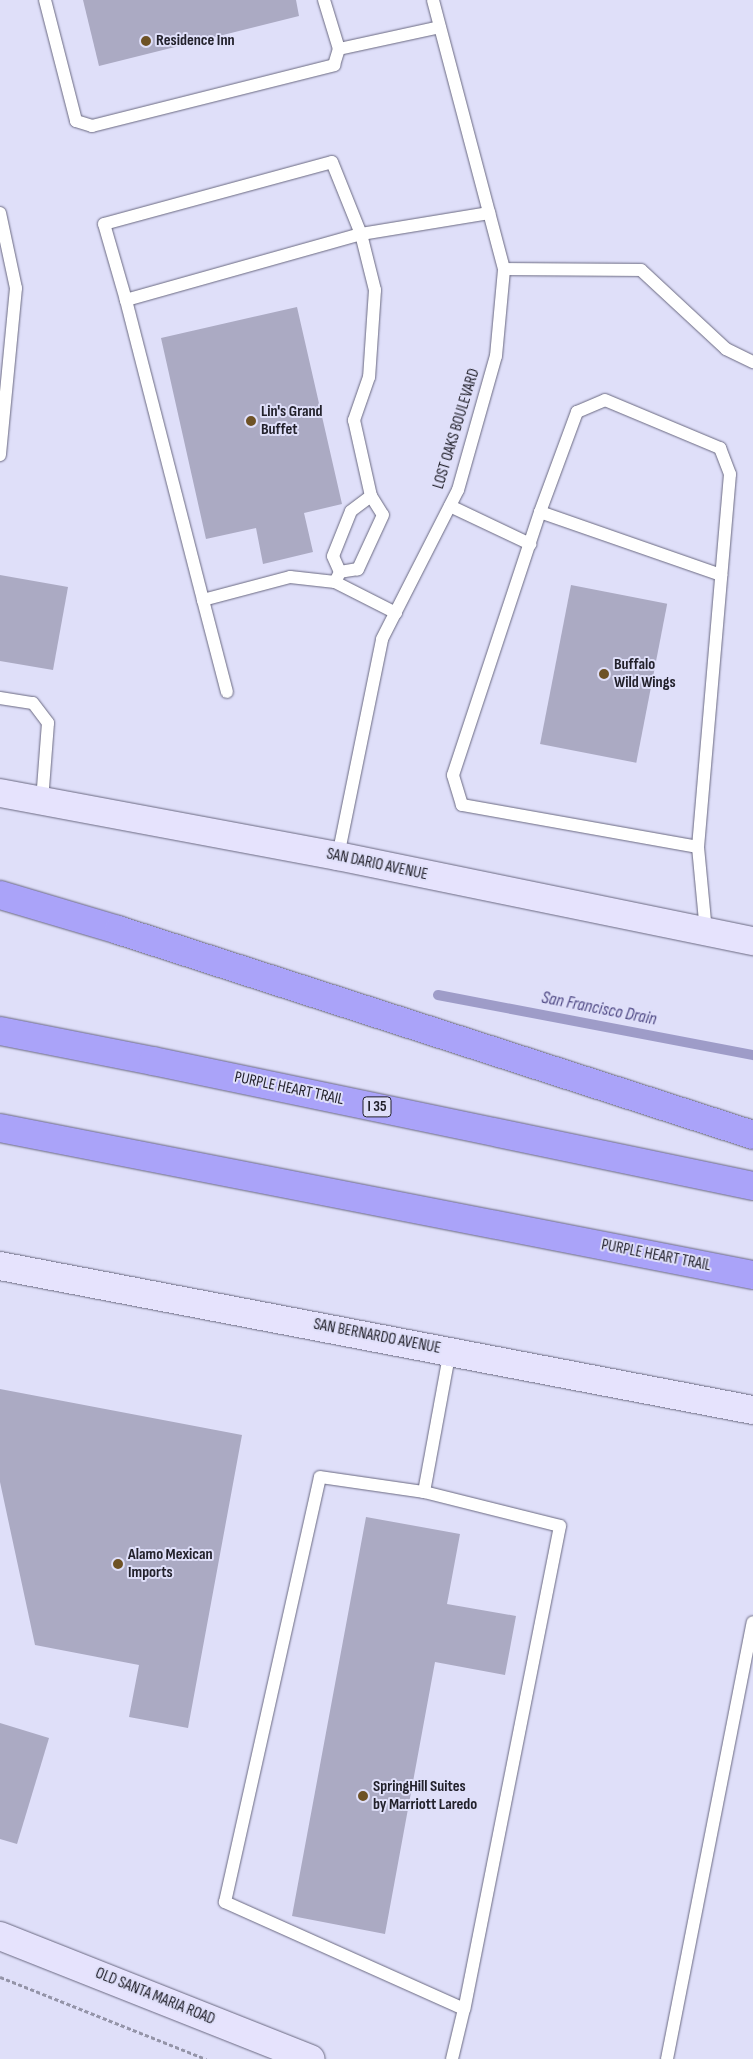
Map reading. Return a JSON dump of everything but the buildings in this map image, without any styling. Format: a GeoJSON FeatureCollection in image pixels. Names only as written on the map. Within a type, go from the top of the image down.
{"type":"FeatureCollection","features":[{"type":"Feature","properties":{"kind":"highway"},"geometry":{"type":"LineString","coordinates":[[0,895],[118,930],[753,1134]]}},
{"type":"Feature","properties":{"kind":"highway","name":"PURPLE HEART TRAIL"},"geometry":{"type":"LineString","coordinates":[[0,1031],[162,1062],[753,1186]]}},
{"type":"Feature","properties":{"kind":"highway","name":"PURPLE HEART TRAIL"},"geometry":{"type":"LineString","coordinates":[[0,1128],[753,1275]]}},
{"type":"Feature","properties":{"kind":"main road","name":"SAN DARIO AVENUE"},"geometry":{"type":"LineString","coordinates":[[0,793],[338,856],[753,941]]}},
{"type":"Feature","properties":{"kind":"main road","name":"SAN BERNARDO AVENUE"},"geometry":{"type":"LineString","coordinates":[[0,1266],[753,1410]]}},
{"type":"Feature","properties":{"kind":"main road","name":"OLD SANTA MARIA ROAD"},"geometry":{"type":"LineString","coordinates":[[0,1936],[310,2059]]}},
{"type":"Feature","properties":{"kind":"lane"},"geometry":{"type":"LineString","coordinates":[[45,0],[76,121],[92,126],[334,65],[339,48],[324,0]]}},
{"type":"Feature","properties":{"kind":"lane","name":"LOST OAKS BOULEVARD"},"geometry":{"type":"LineString","coordinates":[[338,856],[382,640],[458,490],[496,356],[504,269],[433,0]]}},
{"type":"Feature","properties":{"kind":"lane"},"geometry":{"type":"LineString","coordinates":[[339,48],[440,28]]}},
{"type":"Feature","properties":{"kind":"lane"},"geometry":{"type":"LineString","coordinates":[[203,600],[290,577],[337,577],[358,569],[382,515],[371,496],[354,420],[370,377],[375,290],[361,234],[332,162],[104,224],[126,300],[203,600],[227,692]]}},
{"type":"Feature","properties":{"kind":"lane"},"geometry":{"type":"LineString","coordinates":[[0,213],[16,288],[0,455]]}},
{"type":"Feature","properties":{"kind":"lane"},"geometry":{"type":"LineString","coordinates":[[126,300],[361,234],[489,213]]}},
{"type":"Feature","properties":{"kind":"lane"},"geometry":{"type":"LineString","coordinates":[[504,269],[641,270],[726,349],[753,362]]}},
{"type":"Feature","properties":{"kind":"lane"},"geometry":{"type":"LineString","coordinates":[[698,847],[462,805],[452,775],[540,512],[577,412],[605,400],[720,448],[730,474],[698,847],[706,932]]}},
{"type":"Feature","properties":{"kind":"lane"},"geometry":{"type":"LineString","coordinates":[[371,496],[351,511],[333,556],[337,577],[396,612]]}},
{"type":"Feature","properties":{"kind":"lane"},"geometry":{"type":"LineString","coordinates":[[450,506],[530,544]]}},
{"type":"Feature","properties":{"kind":"lane"},"geometry":{"type":"LineString","coordinates":[[540,512],[721,575]]}},
{"type":"Feature","properties":{"kind":"lane"},"geometry":{"type":"LineString","coordinates":[[0,698],[33,704],[48,723],[42,801]]}},
{"type":"Feature","properties":{"kind":"lane"},"geometry":{"type":"LineString","coordinates":[[424,1492],[450,1351]]}},
{"type":"Feature","properties":{"kind":"lane"},"geometry":{"type":"LineString","coordinates":[[452,2059],[464,2009],[560,1526],[424,1492],[320,1477],[225,1902],[464,2009]]}},
{"type":"Feature","properties":{"kind":"lane"},"geometry":{"type":"LineString","coordinates":[[667,2059],[753,1622]]}},
{"type":"Feature","properties":{"kind":"path"},"geometry":{"type":"LineString","coordinates":[[0,1977],[206,2059]]}},
{"type":"Feature","properties":{"kind":"waterway","name":"San Francisco Drain"},"geometry":{"type":"LineString","coordinates":[[438,995],[753,1055]]}},
{"type":"Feature","properties":{"kind":"place","name":"Residence Inn"},"geometry":{"type":"Point","coordinates":[146,41]}},
{"type":"Feature","properties":{"kind":"place","name":"Lin's Grand Buffet"},"geometry":{"type":"Point","coordinates":[251,421]}},
{"type":"Feature","properties":{"kind":"place","name":"Buffalo Wild Wings"},"geometry":{"type":"Point","coordinates":[604,674]}},
{"type":"Feature","properties":{"kind":"place","name":"Alamo Mexican Imports"},"geometry":{"type":"Point","coordinates":[118,1564]}},
{"type":"Feature","properties":{"kind":"place","name":"SpringHill Suites by Marriott Laredo"},"geometry":{"type":"Point","coordinates":[363,1796]}}]}
